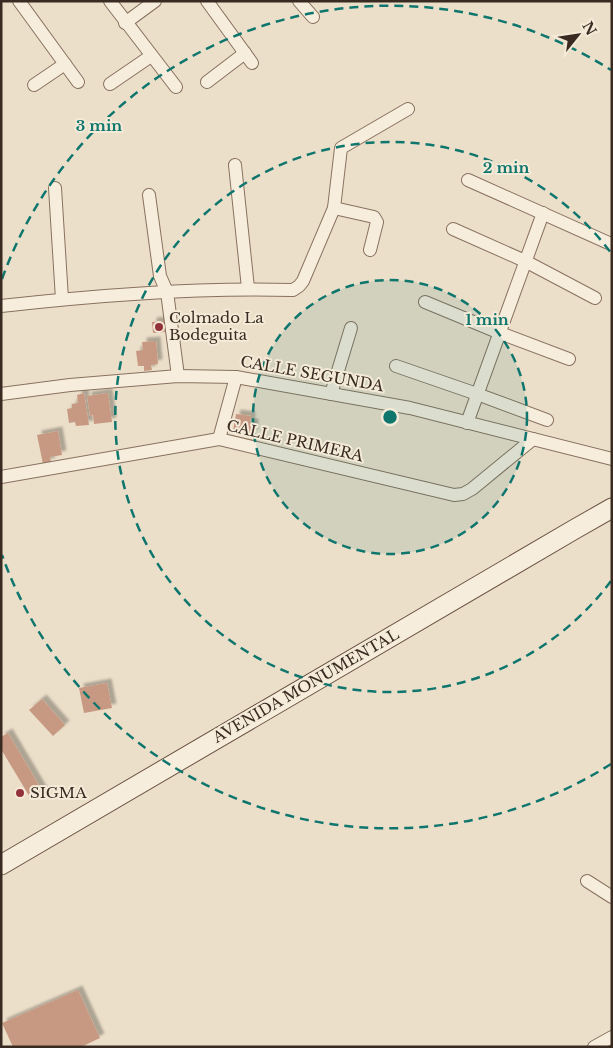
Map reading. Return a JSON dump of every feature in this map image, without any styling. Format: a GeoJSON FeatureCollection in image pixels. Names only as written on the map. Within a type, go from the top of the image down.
{"type":"FeatureCollection","features":[{"type":"Feature","properties":{"kind":"main road","name":"AVENIDA MONUMENTAL"},"geometry":{"type":"LineString","coordinates":[[1,865],[575,528],[611,510]]}},
{"type":"Feature","properties":{"kind":"street"},"geometry":{"type":"LineString","coordinates":[[19,1],[78,82]]}},
{"type":"Feature","properties":{"kind":"street"},"geometry":{"type":"LineString","coordinates":[[110,1],[176,87]]}},
{"type":"Feature","properties":{"kind":"street"},"geometry":{"type":"LineString","coordinates":[[125,23],[155,1]]}},
{"type":"Feature","properties":{"kind":"street"},"geometry":{"type":"LineString","coordinates":[[207,1],[248,58],[207,82]]}},
{"type":"Feature","properties":{"kind":"street"},"geometry":{"type":"LineString","coordinates":[[299,1],[313,17]]}},
{"type":"Feature","properties":{"kind":"street"},"geometry":{"type":"LineString","coordinates":[[110,84],[151,56]]}},
{"type":"Feature","properties":{"kind":"street"},"geometry":{"type":"LineString","coordinates":[[34,85],[65,64]]}},
{"type":"Feature","properties":{"kind":"street"},"geometry":{"type":"LineString","coordinates":[[1,306],[62,299],[167,292],[248,288],[293,290],[303,281],[334,208],[341,148],[408,109]]}},
{"type":"Feature","properties":{"kind":"street"},"geometry":{"type":"LineString","coordinates":[[235,165],[248,288]]}},
{"type":"Feature","properties":{"kind":"street"},"geometry":{"type":"LineString","coordinates":[[468,180],[611,244]]}},
{"type":"Feature","properties":{"kind":"street"},"geometry":{"type":"LineString","coordinates":[[55,188],[62,299]]}},
{"type":"Feature","properties":{"kind":"street"},"geometry":{"type":"LineString","coordinates":[[149,195],[160,276],[167,292],[178,376]]}},
{"type":"Feature","properties":{"kind":"street"},"geometry":{"type":"LineString","coordinates":[[334,208],[377,219],[370,250]]}},
{"type":"Feature","properties":{"kind":"street"},"geometry":{"type":"LineString","coordinates":[[467,423],[543,213]]}},
{"type":"Feature","properties":{"kind":"street"},"geometry":{"type":"LineString","coordinates":[[453,229],[525,262],[595,298]]}},
{"type":"Feature","properties":{"kind":"street"},"geometry":{"type":"LineString","coordinates":[[425,302],[569,359]]}},
{"type":"Feature","properties":{"kind":"street"},"geometry":{"type":"LineString","coordinates":[[331,394],[351,328]]}},
{"type":"Feature","properties":{"kind":"street"},"geometry":{"type":"LineString","coordinates":[[396,366],[547,420]]}},
{"type":"Feature","properties":{"kind":"street","name":"CALLE SEGUNDA"},"geometry":{"type":"LineString","coordinates":[[1,394],[178,376],[236,377],[410,408],[612,459]]}},
{"type":"Feature","properties":{"kind":"street"},"geometry":{"type":"LineString","coordinates":[[219,439],[236,377]]}},
{"type":"Feature","properties":{"kind":"street","name":"CALLE PRIMERA"},"geometry":{"type":"LineString","coordinates":[[1,477],[219,439],[454,496],[472,489],[533,439]]}},
{"type":"Feature","properties":{"kind":"street"},"geometry":{"type":"LineString","coordinates":[[587,881],[612,897]]}},
{"type":"Feature","properties":{"kind":"street"},"geometry":{"type":"LineString","coordinates":[[594,1047],[612,1037]]}},
{"type":"Feature","properties":{"kind":"building","name":"Colmado La Bodeguita"},"geometry":{"type":"Polygon","coordinates":[[[164,321],[165,332],[153,333],[152,322],[164,321]]]}},
{"type":"Feature","properties":{"kind":"building"},"geometry":{"type":"Polygon","coordinates":[[[156,341],[158,364],[151,365],[152,370],[144,371],[144,366],[138,366],[136,351],[143,350],[142,342],[156,341]]]}},
{"type":"Feature","properties":{"kind":"building"},"geometry":{"type":"Polygon","coordinates":[[[84,393],[89,425],[76,426],[75,422],[69,423],[67,409],[72,408],[72,404],[78,403],[77,395],[84,393]]]}},
{"type":"Feature","properties":{"kind":"building"},"geometry":{"type":"Polygon","coordinates":[[[108,393],[112,422],[94,424],[93,415],[90,416],[87,396],[108,393]]]}},
{"type":"Feature","properties":{"kind":"building"},"geometry":{"type":"Polygon","coordinates":[[[236,414],[251,416],[250,423],[254,423],[253,434],[233,431],[236,414]]]}},
{"type":"Feature","properties":{"kind":"building"},"geometry":{"type":"Polygon","coordinates":[[[58,431],[62,455],[50,457],[51,462],[43,464],[37,435],[58,431]]]}},
{"type":"Feature","properties":{"kind":"building"},"geometry":{"type":"Polygon","coordinates":[[[107,683],[112,708],[84,713],[79,688],[107,683]]]}},
{"type":"Feature","properties":{"kind":"building"},"geometry":{"type":"Polygon","coordinates":[[[42,699],[65,725],[53,736],[29,710],[42,699]]]}},
{"type":"Feature","properties":{"kind":"building"},"geometry":{"type":"Polygon","coordinates":[[[8,733],[43,792],[31,799],[1,749],[1,737],[8,733]]]}},
{"type":"Feature","properties":{"kind":"building"},"geometry":{"type":"Polygon","coordinates":[[[78,990],[100,1038],[81,1047],[13,1047],[2,1023],[78,990]]]}},
{"type":"Feature","properties":{"kind":"place","name":"Colmado La Bodeguita"},"geometry":{"type":"Point","coordinates":[159,327]}},
{"type":"Feature","properties":{"kind":"place","name":"SIGMA"},"geometry":{"type":"Point","coordinates":[20,793]}}]}
